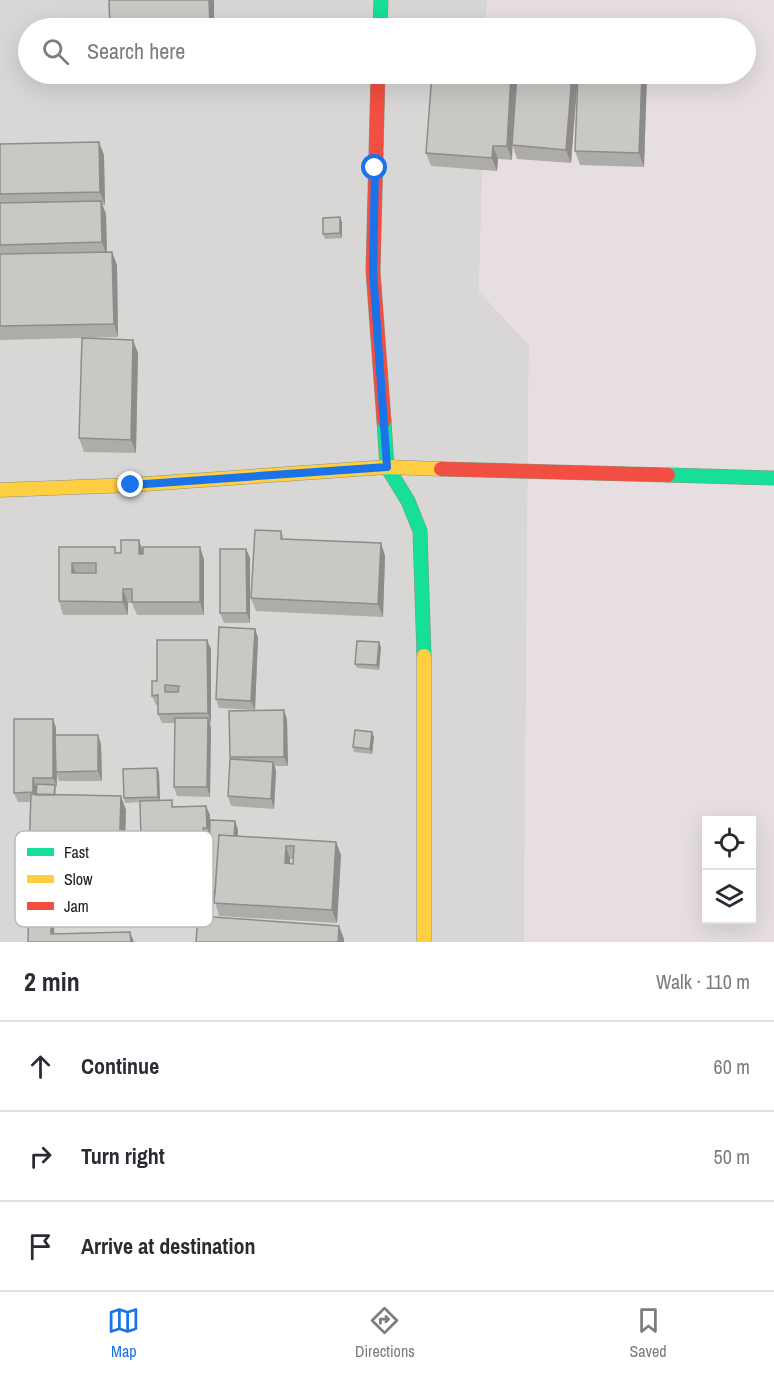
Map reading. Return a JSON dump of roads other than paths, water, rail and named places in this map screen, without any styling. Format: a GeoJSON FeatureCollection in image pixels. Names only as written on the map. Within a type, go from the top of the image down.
{"type":"FeatureCollection","features":[{"type":"Feature","properties":{"kind":"street"},"geometry":{"type":"LineString","coordinates":[[380,18],[381,0]]}},
{"type":"Feature","properties":{"kind":"street"},"geometry":{"type":"LineString","coordinates":[[378,84],[373,271],[387,467],[408,501],[420,531],[424,625],[424,942]]}},
{"type":"Feature","properties":{"kind":"street"},"geometry":{"type":"LineString","coordinates":[[0,490],[131,485],[387,467],[774,478]]}}]}
